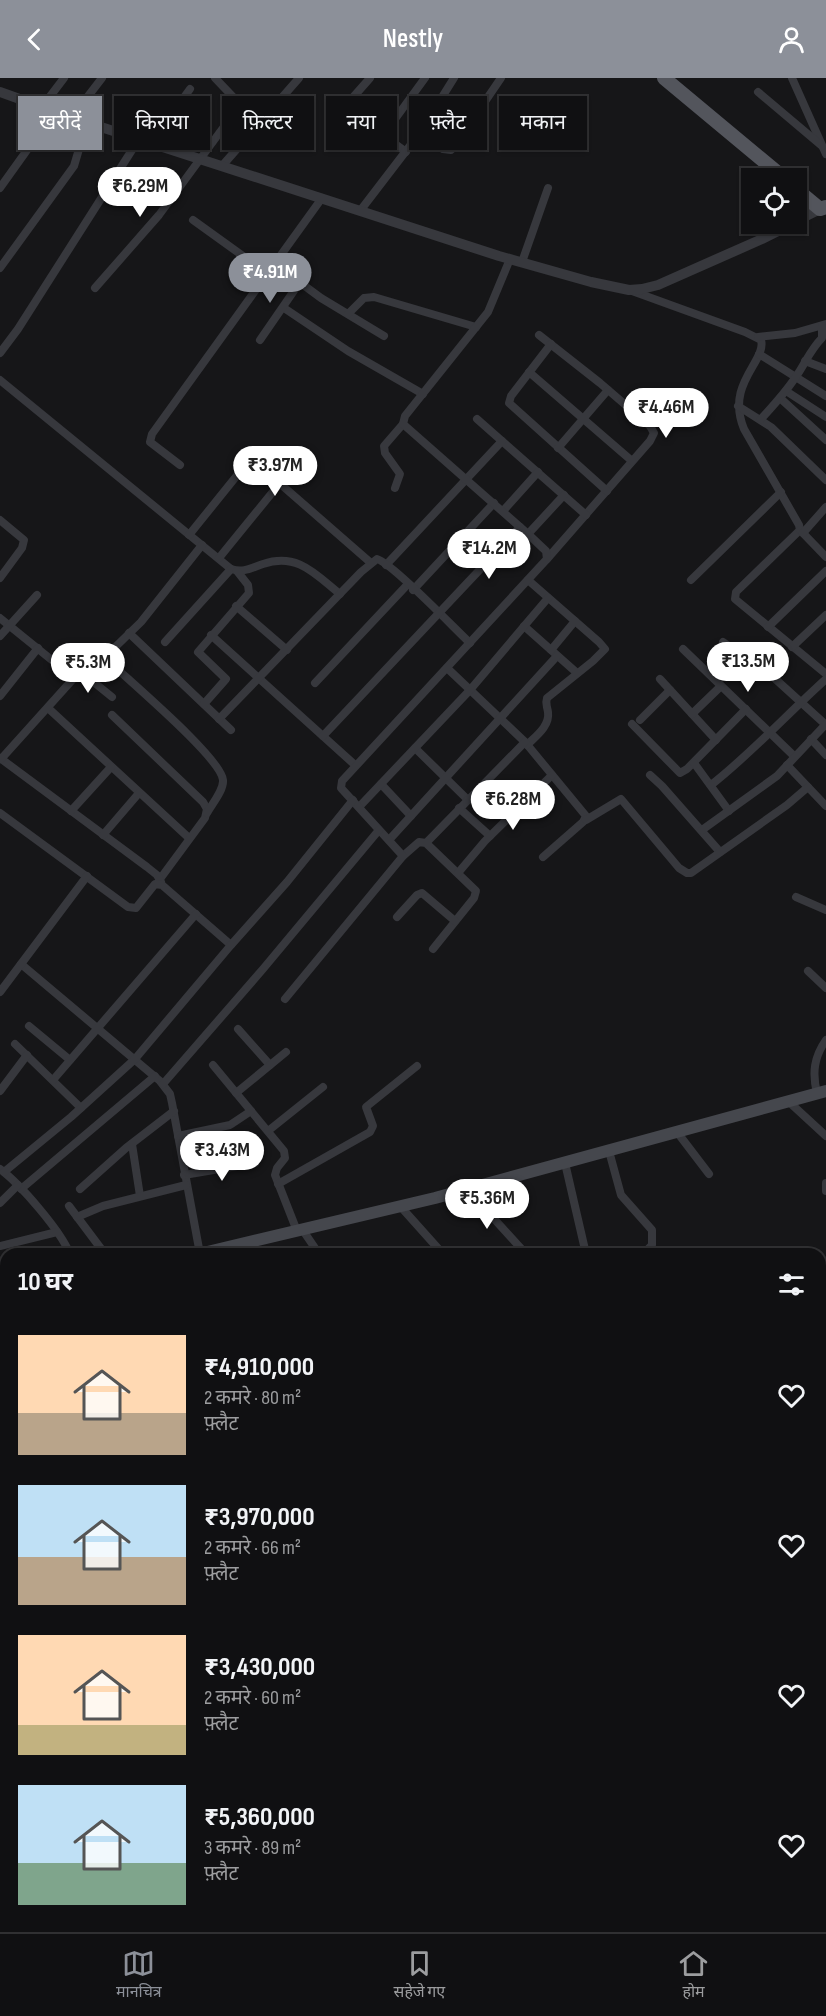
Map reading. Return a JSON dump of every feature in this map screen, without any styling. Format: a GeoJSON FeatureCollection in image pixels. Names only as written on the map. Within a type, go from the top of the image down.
{"type":"FeatureCollection","features":[{"type":"Feature","properties":{"kind":"main road"},"geometry":{"type":"LineString","coordinates":[[664,78],[772,168]]}},
{"type":"Feature","properties":{"kind":"main road"},"geometry":{"type":"LineString","coordinates":[[807,197],[823,208]]}},
{"type":"Feature","properties":{"kind":"main road"},"geometry":{"type":"LineString","coordinates":[[224,1248],[467,1190],[821,1092]]}},
{"type":"Feature","properties":{"kind":"street"},"geometry":{"type":"LineString","coordinates":[[50,96],[64,78]]}},
{"type":"Feature","properties":{"kind":"street"},"geometry":{"type":"LineString","coordinates":[[88,96],[102,78]]}},
{"type":"Feature","properties":{"kind":"street"},"geometry":{"type":"LineString","coordinates":[[95,288],[159,215],[237,108],[234,97],[215,78]]}},
{"type":"Feature","properties":{"kind":"street"},"geometry":{"type":"LineString","coordinates":[[222,166],[299,78]]}},
{"type":"Feature","properties":{"kind":"street"},"geometry":{"type":"LineString","coordinates":[[354,96],[370,78]]}},
{"type":"Feature","properties":{"kind":"street"},"geometry":{"type":"LineString","coordinates":[[406,152],[387,138],[387,130],[425,78]]}},
{"type":"Feature","properties":{"kind":"street"},"geometry":{"type":"LineString","coordinates":[[443,96],[454,78]]}},
{"type":"Feature","properties":{"kind":"street"},"geometry":{"type":"LineString","coordinates":[[487,98],[501,78]]}},
{"type":"Feature","properties":{"kind":"street"},"geometry":{"type":"LineString","coordinates":[[792,78],[824,150]]}},
{"type":"Feature","properties":{"kind":"street"},"geometry":{"type":"LineString","coordinates":[[185,96],[190,89]]}},
{"type":"Feature","properties":{"kind":"street"},"geometry":{"type":"LineString","coordinates":[[0,92],[18,98]]}},
{"type":"Feature","properties":{"kind":"street"},"geometry":{"type":"LineString","coordinates":[[758,92],[824,150]]}},
{"type":"Feature","properties":{"kind":"street"},"geometry":{"type":"LineString","coordinates":[[360,210],[409,148]]}},
{"type":"Feature","properties":{"kind":"street"},"geometry":{"type":"LineString","coordinates":[[0,188],[27,150]]}},
{"type":"Feature","properties":{"kind":"street"},"geometry":{"type":"LineString","coordinates":[[0,268],[74,166],[79,150]]}},
{"type":"Feature","properties":{"kind":"street"},"geometry":{"type":"LineString","coordinates":[[0,353],[18,329],[132,150]]}},
{"type":"Feature","properties":{"kind":"street"},"geometry":{"type":"LineString","coordinates":[[172,150],[510,259],[591,282],[629,290],[758,337],[795,333],[824,325],[822,338],[814,346],[796,377],[761,419]]}},
{"type":"Feature","properties":{"kind":"street"},"geometry":{"type":"LineString","coordinates":[[522,262],[548,188]]}},
{"type":"Feature","properties":{"kind":"street"},"geometry":{"type":"LineString","coordinates":[[180,465],[154,446],[150,438],[322,198]]}},
{"type":"Feature","properties":{"kind":"street"},"geometry":{"type":"LineString","coordinates":[[807,216],[823,208]]}},
{"type":"Feature","properties":{"kind":"street"},"geometry":{"type":"LineString","coordinates":[[193,220],[268,274]]}},
{"type":"Feature","properties":{"kind":"street"},"geometry":{"type":"LineString","coordinates":[[629,290],[658,285],[772,234]]}},
{"type":"Feature","properties":{"kind":"street"},"geometry":{"type":"LineString","coordinates":[[395,488],[400,474],[385,453],[384,446],[403,424],[405,416],[488,312],[510,259]]}},
{"type":"Feature","properties":{"kind":"street"},"geometry":{"type":"LineString","coordinates":[[275,264],[384,336]]}},
{"type":"Feature","properties":{"kind":"street"},"geometry":{"type":"LineString","coordinates":[[260,340],[300,282]]}},
{"type":"Feature","properties":{"kind":"street"},"geometry":{"type":"LineString","coordinates":[[348,314],[364,298],[374,297],[476,327]]}},
{"type":"Feature","properties":{"kind":"street"},"geometry":{"type":"LineString","coordinates":[[284,308],[348,351],[423,394]]}},
{"type":"Feature","properties":{"kind":"street"},"geometry":{"type":"LineString","coordinates":[[403,856],[340,784],[355,765],[548,559],[652,438],[652,428],[539,335]]}},
{"type":"Feature","properties":{"kind":"street"},"geometry":{"type":"LineString","coordinates":[[758,337],[763,344],[743,382],[738,406],[744,429],[781,492],[801,532],[826,557]]}},
{"type":"Feature","properties":{"kind":"street"},"geometry":{"type":"LineString","coordinates":[[551,344],[511,396],[509,403],[607,491]]}},
{"type":"Feature","properties":{"kind":"street"},"geometry":{"type":"LineString","coordinates":[[759,354],[826,396]]}},
{"type":"Feature","properties":{"kind":"street"},"geometry":{"type":"LineString","coordinates":[[805,361],[826,369]]}},
{"type":"Feature","properties":{"kind":"street"},"geometry":{"type":"LineString","coordinates":[[529,372],[632,461]]}},
{"type":"Feature","properties":{"kind":"street"},"geometry":{"type":"LineString","coordinates":[[0,380],[234,570],[250,589],[198,652],[226,679],[204,704]]}},
{"type":"Feature","properties":{"kind":"street"},"geometry":{"type":"LineString","coordinates":[[558,448],[608,390]]}},
{"type":"Feature","properties":{"kind":"street"},"geometry":{"type":"LineString","coordinates":[[783,395],[826,417]]}},
{"type":"Feature","properties":{"kind":"street"},"geometry":{"type":"LineString","coordinates":[[783,395],[826,440]]}},
{"type":"Feature","properties":{"kind":"street"},"geometry":{"type":"LineString","coordinates":[[738,406],[761,419],[826,480]]}},
{"type":"Feature","properties":{"kind":"street"},"geometry":{"type":"LineString","coordinates":[[477,419],[586,515]]}},
{"type":"Feature","properties":{"kind":"street"},"geometry":{"type":"LineString","coordinates":[[403,424],[528,534],[546,551],[548,559]]}},
{"type":"Feature","properties":{"kind":"street"},"geometry":{"type":"LineString","coordinates":[[386,565],[502,441]]}},
{"type":"Feature","properties":{"kind":"street"},"geometry":{"type":"LineString","coordinates":[[189,535],[251,461],[257,463],[371,563]]}},
{"type":"Feature","properties":{"kind":"street"},"geometry":{"type":"LineString","coordinates":[[503,511],[538,472]]}},
{"type":"Feature","properties":{"kind":"street"},"geometry":{"type":"LineString","coordinates":[[219,558],[280,483]]}},
{"type":"Feature","properties":{"kind":"street"},"geometry":{"type":"LineString","coordinates":[[691,580],[781,492]]}},
{"type":"Feature","properties":{"kind":"street"},"geometry":{"type":"LineString","coordinates":[[528,534],[564,495]]}},
{"type":"Feature","properties":{"kind":"street"},"geometry":{"type":"LineString","coordinates":[[315,683],[494,503]]}},
{"type":"Feature","properties":{"kind":"street"},"geometry":{"type":"LineString","coordinates":[[826,507],[736,592],[735,599],[826,674]]}},
{"type":"Feature","properties":{"kind":"street"},"geometry":{"type":"LineString","coordinates":[[0,520],[24,540],[22,548],[1,574]]}},
{"type":"Feature","properties":{"kind":"street"},"geometry":{"type":"LineString","coordinates":[[323,736],[520,527]]}},
{"type":"Feature","properties":{"kind":"street"},"geometry":{"type":"LineString","coordinates":[[104,658],[141,622],[202,545]]}},
{"type":"Feature","properties":{"kind":"street"},"geometry":{"type":"LineString","coordinates":[[219,719],[371,563],[380,560],[470,643]]}},
{"type":"Feature","properties":{"kind":"street"},"geometry":{"type":"LineString","coordinates":[[234,570],[246,571],[271,562],[301,564],[340,594]]}},
{"type":"Feature","properties":{"kind":"street"},"geometry":{"type":"LineString","coordinates":[[165,642],[234,570]]}},
{"type":"Feature","properties":{"kind":"street"},"geometry":{"type":"LineString","coordinates":[[768,627],[826,572]]}},
{"type":"Feature","properties":{"kind":"street"},"geometry":{"type":"LineString","coordinates":[[426,843],[459,808],[538,734],[547,721],[548,714],[545,704],[547,698],[593,662],[605,649],[528,580]]}},
{"type":"Feature","properties":{"kind":"street"},"geometry":{"type":"LineString","coordinates":[[0,636],[37,595]]}},
{"type":"Feature","properties":{"kind":"street"},"geometry":{"type":"LineString","coordinates":[[66,1248],[20,1187],[2,1170],[81,1108],[135,1059],[231,945],[356,804],[381,784],[470,690],[548,598]]}},
{"type":"Feature","properties":{"kind":"street"},"geometry":{"type":"LineString","coordinates":[[236,606],[286,650]]}},
{"type":"Feature","properties":{"kind":"street"},"geometry":{"type":"LineString","coordinates":[[792,647],[826,615]]}},
{"type":"Feature","properties":{"kind":"street"},"geometry":{"type":"LineString","coordinates":[[0,618],[38,648],[112,697]]}},
{"type":"Feature","properties":{"kind":"street"},"geometry":{"type":"LineString","coordinates":[[389,840],[500,720],[554,653],[576,621]]}},
{"type":"Feature","properties":{"kind":"street"},"geometry":{"type":"LineString","coordinates":[[524,626],[577,673]]}},
{"type":"Feature","properties":{"kind":"street"},"geometry":{"type":"LineString","coordinates":[[129,633],[231,730]]}},
{"type":"Feature","properties":{"kind":"street"},"geometry":{"type":"LineString","coordinates":[[211,635],[355,765]]}},
{"type":"Feature","properties":{"kind":"street"},"geometry":{"type":"LineString","coordinates":[[702,830],[768,783],[826,724],[763,668],[723,642]]}},
{"type":"Feature","properties":{"kind":"street"},"geometry":{"type":"LineString","coordinates":[[0,696],[38,648]]}},
{"type":"Feature","properties":{"kind":"street"},"geometry":{"type":"LineString","coordinates":[[682,649],[794,756]]}},
{"type":"Feature","properties":{"kind":"street"},"geometry":{"type":"LineString","coordinates":[[0,813],[132,909],[155,884],[161,882],[207,813],[223,784],[217,767],[189,737],[101,654],[94,655],[1,759],[147,867],[161,882],[231,945]]}},
{"type":"Feature","properties":{"kind":"street"},"geometry":{"type":"LineString","coordinates":[[447,668],[526,743],[584,814],[586,820]]}},
{"type":"Feature","properties":{"kind":"street"},"geometry":{"type":"LineString","coordinates":[[660,679],[716,740]]}},
{"type":"Feature","properties":{"kind":"street"},"geometry":{"type":"LineString","coordinates":[[711,785],[738,764],[826,679]]}},
{"type":"Feature","properties":{"kind":"street"},"geometry":{"type":"LineString","coordinates":[[692,714],[721,686]]}},
{"type":"Feature","properties":{"kind":"street"},"geometry":{"type":"LineString","coordinates":[[670,690],[636,722],[677,771],[684,772],[746,709]]}},
{"type":"Feature","properties":{"kind":"street"},"geometry":{"type":"LineString","coordinates":[[48,708],[189,838]]}},
{"type":"Feature","properties":{"kind":"street"},"geometry":{"type":"LineString","coordinates":[[112,716],[203,802],[207,813]]}},
{"type":"Feature","properties":{"kind":"street"},"geometry":{"type":"LineString","coordinates":[[811,740],[826,755]]}},
{"type":"Feature","properties":{"kind":"street"},"geometry":{"type":"LineString","coordinates":[[415,748],[468,800]]}},
{"type":"Feature","properties":{"kind":"street"},"geometry":{"type":"LineString","coordinates":[[693,763],[729,811]]}},
{"type":"Feature","properties":{"kind":"street"},"geometry":{"type":"LineString","coordinates":[[787,765],[826,806]]}},
{"type":"Feature","properties":{"kind":"street"},"geometry":{"type":"LineString","coordinates":[[70,811],[111,766]]}},
{"type":"Feature","properties":{"kind":"street"},"geometry":{"type":"LineString","coordinates":[[458,873],[490,836],[552,775]]}},
{"type":"Feature","properties":{"kind":"street"},"geometry":{"type":"LineString","coordinates":[[650,775],[720,852]]}},
{"type":"Feature","properties":{"kind":"street"},"geometry":{"type":"LineString","coordinates":[[381,784],[411,816]]}},
{"type":"Feature","properties":{"kind":"street"},"geometry":{"type":"LineString","coordinates":[[543,857],[586,820],[621,799],[683,872],[691,873],[787,805],[808,787]]}},
{"type":"Feature","properties":{"kind":"street"},"geometry":{"type":"LineString","coordinates":[[103,835],[139,793]]}},
{"type":"Feature","properties":{"kind":"street"},"geometry":{"type":"LineString","coordinates":[[459,808],[490,836]]}},
{"type":"Feature","properties":{"kind":"street"},"geometry":{"type":"LineString","coordinates":[[163,1084],[379,830]]}},
{"type":"Feature","properties":{"kind":"street"},"geometry":{"type":"LineString","coordinates":[[285,999],[403,856],[419,842],[426,843],[475,889],[476,895],[433,949]]}},
{"type":"Feature","properties":{"kind":"street"},"geometry":{"type":"LineString","coordinates":[[0,992],[87,876]]}},
{"type":"Feature","properties":{"kind":"street"},"geometry":{"type":"LineString","coordinates":[[397,917],[417,895],[422,894],[455,921]]}},
{"type":"Feature","properties":{"kind":"street"},"geometry":{"type":"LineString","coordinates":[[796,897],[826,910]]}},
{"type":"Feature","properties":{"kind":"street"},"geometry":{"type":"LineString","coordinates":[[53,1080],[196,914]]}},
{"type":"Feature","properties":{"kind":"street"},"geometry":{"type":"LineString","coordinates":[[21,964],[155,1076],[170,1094],[198,1248]]}},
{"type":"Feature","properties":{"kind":"street"},"geometry":{"type":"LineString","coordinates":[[808,971],[826,988]]}},
{"type":"Feature","properties":{"kind":"street"},"geometry":{"type":"LineString","coordinates":[[29,1026],[70,1060]]}},
{"type":"Feature","properties":{"kind":"street"},"geometry":{"type":"LineString","coordinates":[[238,1029],[270,1065]]}},
{"type":"Feature","properties":{"kind":"street"},"geometry":{"type":"LineString","coordinates":[[821,1092],[814,1082],[814,1064],[826,1040]]}},
{"type":"Feature","properties":{"kind":"street"},"geometry":{"type":"LineString","coordinates":[[15,1044],[81,1108]]}},
{"type":"Feature","properties":{"kind":"street"},"geometry":{"type":"LineString","coordinates":[[236,1093],[286,1052]]}},
{"type":"Feature","properties":{"kind":"street"},"geometry":{"type":"LineString","coordinates":[[0,1091],[27,1055]]}},
{"type":"Feature","properties":{"kind":"street"},"geometry":{"type":"LineString","coordinates":[[213,1065],[286,1155],[275,1172],[278,1184],[300,1230],[314,1248]]}},
{"type":"Feature","properties":{"kind":"street"},"geometry":{"type":"LineString","coordinates":[[278,1184],[370,1132],[373,1126],[366,1107],[417,1066]]}},
{"type":"Feature","properties":{"kind":"street"},"geometry":{"type":"LineString","coordinates":[[0,1203],[155,1076]]}},
{"type":"Feature","properties":{"kind":"street"},"geometry":{"type":"LineString","coordinates":[[268,1131],[322,1087]]}},
{"type":"Feature","properties":{"kind":"street"},"geometry":{"type":"LineString","coordinates":[[788,1101],[826,1136]]}},
{"type":"Feature","properties":{"kind":"street"},"geometry":{"type":"LineString","coordinates":[[80,1189],[174,1111]]}},
{"type":"Feature","properties":{"kind":"street"},"geometry":{"type":"LineString","coordinates":[[178,1136],[230,1125],[251,1111]]}},
{"type":"Feature","properties":{"kind":"street"},"geometry":{"type":"LineString","coordinates":[[676,1132],[709,1174]]}},
{"type":"Feature","properties":{"kind":"street"},"geometry":{"type":"LineString","coordinates":[[132,1144],[140,1196]]}},
{"type":"Feature","properties":{"kind":"street"},"geometry":{"type":"LineString","coordinates":[[609,1151],[621,1195],[652,1230],[652,1245],[649,1248]]}},
{"type":"Feature","properties":{"kind":"street"},"geometry":{"type":"LineString","coordinates":[[77,1217],[96,1208],[185,1180],[255,1163]]}},
{"type":"Feature","properties":{"kind":"street"},"geometry":{"type":"LineString","coordinates":[[564,1163],[585,1248]]}},
{"type":"Feature","properties":{"kind":"street"},"geometry":{"type":"LineString","coordinates":[[826,1183],[826,1191]]}},
{"type":"Feature","properties":{"kind":"street"},"geometry":{"type":"LineString","coordinates":[[467,1190],[520,1248]]}},
{"type":"Feature","properties":{"kind":"street"},"geometry":{"type":"LineString","coordinates":[[69,1206],[100,1248]]}},
{"type":"Feature","properties":{"kind":"street"},"geometry":{"type":"LineString","coordinates":[[401,1207],[438,1248]]}},
{"type":"Feature","properties":{"kind":"street"},"geometry":{"type":"LineString","coordinates":[[0,1246],[57,1233]]}}]}
